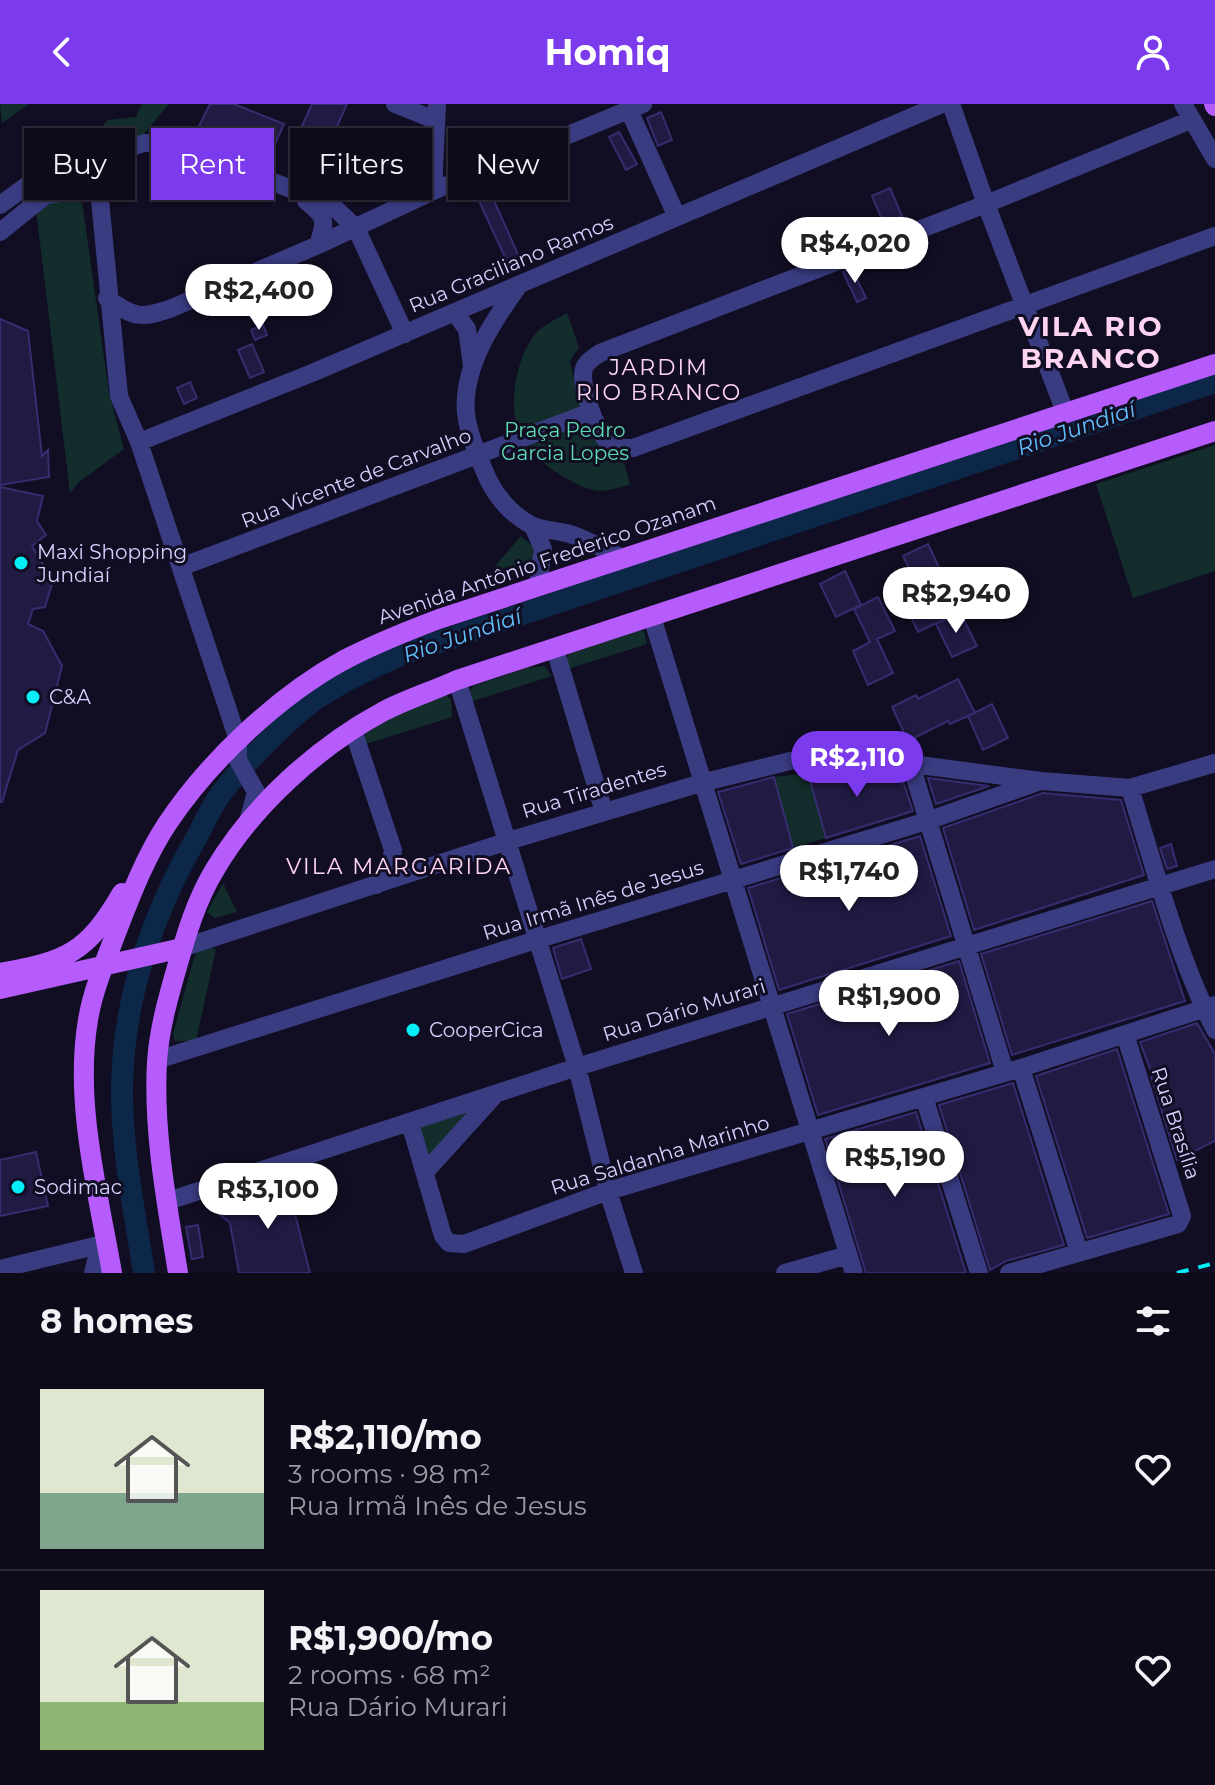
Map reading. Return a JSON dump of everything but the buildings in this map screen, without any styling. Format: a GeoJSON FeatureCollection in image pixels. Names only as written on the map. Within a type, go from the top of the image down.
{"type":"FeatureCollection","features":[{"type":"Feature","properties":{"kind":"main road","name":"Avenida Antônio Frederico Ozanam"},"geometry":{"type":"LineString","coordinates":[[112,1273],[104,1244],[88,1125],[85,1070],[88,1019],[144,864],[168,822],[217,763],[238,750],[270,710],[344,660],[439,619],[1215,364]]}},
{"type":"Feature","properties":{"kind":"main road"},"geometry":{"type":"LineString","coordinates":[[178,1273],[157,1110],[157,1060],[172,951],[214,871],[248,822],[288,780],[353,730],[385,711],[457,680],[1215,431]]}},
{"type":"Feature","properties":{"kind":"main road"},"geometry":{"type":"LineString","coordinates":[[0,973],[46,965],[73,953],[111,911],[144,864]]}},
{"type":"Feature","properties":{"kind":"main road","name":"Rua Tiradentes"},"geometry":{"type":"LineString","coordinates":[[0,989],[172,951]]}},
{"type":"Feature","properties":{"kind":"street"},"geometry":{"type":"LineString","coordinates":[[395,104],[436,112],[433,191]]}},
{"type":"Feature","properties":{"kind":"street","name":"Rua Graciliano Ramos"},"geometry":{"type":"LineString","coordinates":[[139,442],[455,313],[942,104]]}},
{"type":"Feature","properties":{"kind":"street"},"geometry":{"type":"LineString","coordinates":[[951,104],[1065,412]]}},
{"type":"Feature","properties":{"kind":"street"},"geometry":{"type":"LineString","coordinates":[[107,298],[124,311],[137,316],[152,315],[634,106],[677,217]]}},
{"type":"Feature","properties":{"kind":"street"},"geometry":{"type":"LineString","coordinates":[[1215,159],[1187,112],[986,204],[600,353],[584,367],[591,412],[610,444],[633,448],[1215,236]]}},
{"type":"Feature","properties":{"kind":"street"},"geometry":{"type":"LineString","coordinates":[[135,146],[164,143],[189,149],[290,188]]}},
{"type":"Feature","properties":{"kind":"street"},"geometry":{"type":"LineString","coordinates":[[0,205],[23,187],[27,199],[21,215]]}},
{"type":"Feature","properties":{"kind":"street"},"geometry":{"type":"LineString","coordinates":[[0,232],[40,200]]}},
{"type":"Feature","properties":{"kind":"street"},"geometry":{"type":"LineString","coordinates":[[101,200],[107,298],[119,396],[139,442],[238,750],[256,792],[248,822]]}},
{"type":"Feature","properties":{"kind":"street"},"geometry":{"type":"LineString","coordinates":[[306,200],[322,213],[324,227],[318,245]]}},
{"type":"Feature","properties":{"kind":"street"},"geometry":{"type":"LineString","coordinates":[[316,200],[336,209],[356,228],[405,334]]}},
{"type":"Feature","properties":{"kind":"street"},"geometry":{"type":"LineString","coordinates":[[519,285],[505,304],[472,366],[466,412],[478,456],[493,492],[533,526],[543,549],[538,586]]}},
{"type":"Feature","properties":{"kind":"street"},"geometry":{"type":"LineString","coordinates":[[455,313],[467,329],[472,366]]}},
{"type":"Feature","properties":{"kind":"street","name":"Rua Vicente de Carvalho"},"geometry":{"type":"LineString","coordinates":[[181,567],[591,412]]}},
{"type":"Feature","properties":{"kind":"street"},"geometry":{"type":"LineString","coordinates":[[533,526],[572,535],[623,558]]}},
{"type":"Feature","properties":{"kind":"street"},"geometry":{"type":"LineString","coordinates":[[652,617],[851,1264],[785,1273]]}},
{"type":"Feature","properties":{"kind":"street"},"geometry":{"type":"LineString","coordinates":[[555,649],[604,812]]}},
{"type":"Feature","properties":{"kind":"street"},"geometry":{"type":"LineString","coordinates":[[457,680],[577,1067],[608,1191],[634,1273]]}},
{"type":"Feature","properties":{"kind":"street"},"geometry":{"type":"LineString","coordinates":[[353,730],[393,850],[391,864],[376,885]]}},
{"type":"Feature","properties":{"kind":"street","name":"Rua Tiradentes"},"geometry":{"type":"LineString","coordinates":[[172,951],[505,842],[701,783],[790,761],[851,756],[1041,781],[1130,788],[1215,763]]}},
{"type":"Feature","properties":{"kind":"street"},"geometry":{"type":"LineString","coordinates":[[911,765],[966,945],[1079,1252],[1009,1273]]}},
{"type":"Feature","properties":{"kind":"street","name":"Rua Irmã Inês de Jesus"},"geometry":{"type":"LineString","coordinates":[[157,1060],[927,821],[1041,781]]}},
{"type":"Feature","properties":{"kind":"street"},"geometry":{"type":"LineString","coordinates":[[1130,788],[1160,885],[1209,1006],[1215,1030]]}},
{"type":"Feature","properties":{"kind":"street"},"geometry":{"type":"LineString","coordinates":[[393,850],[412,865],[431,867]]}},
{"type":"Feature","properties":{"kind":"street","name":"Rua Dário Murari"},"geometry":{"type":"LineString","coordinates":[[168,1201],[577,1067],[1215,869]]}},
{"type":"Feature","properties":{"kind":"street","name":"Rua Saldanha Marinho"},"geometry":{"type":"LineString","coordinates":[[426,1171],[443,1236],[449,1243],[464,1244],[608,1191],[1013,1070],[1209,1006]]}},
{"type":"Feature","properties":{"kind":"street","name":"Rua Brasília"},"geometry":{"type":"LineString","coordinates":[[1079,1252],[1178,1224],[1182,1216],[1125,1034]]}},
{"type":"Feature","properties":{"kind":"street"},"geometry":{"type":"LineString","coordinates":[[410,1123],[426,1171],[496,1094]]}},
{"type":"Feature","properties":{"kind":"street"},"geometry":{"type":"LineString","coordinates":[[924,1097],[979,1273]]}},
{"type":"Feature","properties":{"kind":"street"},"geometry":{"type":"LineString","coordinates":[[0,1269],[104,1244]]}},
{"type":"Feature","properties":{"kind":"street"},"geometry":{"type":"LineString","coordinates":[[93,1273],[104,1244]]}},
{"type":"Feature","properties":{"kind":"green space"},"geometry":{"type":"Polygon","coordinates":[[[0,104],[29,104],[2,123],[0,104]]]}},
{"type":"Feature","properties":{"kind":"green space"},"geometry":{"type":"Polygon","coordinates":[[[142,104],[169,104],[143,135],[135,138],[135,128],[102,128],[108,120],[136,117],[142,104]]]}},
{"type":"Feature","properties":{"kind":"green space"},"geometry":{"type":"Polygon","coordinates":[[[82,200],[109,393],[124,449],[79,482],[70,493],[35,201],[82,200]]]}},
{"type":"Feature","properties":{"kind":"green space","name":"Praça Pedro Garcia Lopes"},"geometry":{"type":"Polygon","coordinates":[[[567,313],[579,347],[570,361],[579,401],[621,451],[630,485],[599,491],[576,484],[542,461],[528,447],[519,431],[514,400],[524,352],[539,330],[567,313]]]}},
{"type":"Feature","properties":{"kind":"green space"},"geometry":{"type":"Polygon","coordinates":[[[1215,445],[1215,571],[1133,598],[1096,484],[1215,445]]]}},
{"type":"Feature","properties":{"kind":"green space"},"geometry":{"type":"Polygon","coordinates":[[[521,536],[536,549],[532,565],[517,574],[498,578],[495,566],[521,536]]]}},
{"type":"Feature","properties":{"kind":"green space"},"geometry":{"type":"Polygon","coordinates":[[[637,630],[644,631],[647,644],[568,669],[565,660],[568,654],[637,630]]]}},
{"type":"Feature","properties":{"kind":"green space"},"geometry":{"type":"Polygon","coordinates":[[[544,666],[552,676],[470,702],[468,693],[473,686],[527,668],[544,666]]]}},
{"type":"Feature","properties":{"kind":"green space"},"geometry":{"type":"Polygon","coordinates":[[[444,694],[451,699],[452,717],[363,745],[365,729],[444,694]]]}},
{"type":"Feature","properties":{"kind":"green space"},"geometry":{"type":"Polygon","coordinates":[[[808,773],[826,838],[793,848],[774,777],[808,773]]]}},
{"type":"Feature","properties":{"kind":"green space"},"geometry":{"type":"Polygon","coordinates":[[[223,883],[237,912],[215,918],[207,912],[223,883]]]}},
{"type":"Feature","properties":{"kind":"green space"},"geometry":{"type":"Polygon","coordinates":[[[199,949],[216,949],[196,1041],[175,1041],[173,1034],[194,958],[199,949]]]}},
{"type":"Feature","properties":{"kind":"green space"},"geometry":{"type":"Polygon","coordinates":[[[476,1108],[428,1156],[418,1124],[476,1108]]]}},
{"type":"Feature","properties":{"kind":"waterway","name":"Rio Jundiaí"},"geometry":{"type":"LineString","coordinates":[[144,1273],[127,1160],[122,1092],[128,1024],[143,958],[182,863],[216,801],[251,759],[304,708],[338,685],[400,655],[1215,382]]}},
{"type":"Feature","properties":{"kind":"railway"},"geometry":{"type":"LineString","coordinates":[[1177,1273],[1215,1263]]}},
{"type":"Feature","properties":{"kind":"place","name":"Maxi Shopping Jundiaí"},"geometry":{"type":"Point","coordinates":[21,563]}},
{"type":"Feature","properties":{"kind":"place","name":"C&A"},"geometry":{"type":"Point","coordinates":[33,697]}},
{"type":"Feature","properties":{"kind":"place","name":"CooperCica"},"geometry":{"type":"Point","coordinates":[413,1030]}},
{"type":"Feature","properties":{"kind":"place","name":"Sodimac"},"geometry":{"type":"Point","coordinates":[18,1187]}},
{"type":"Feature","properties":{"kind":"district","name":"VILA RIO BRANCO"},"geometry":{"type":"Point","coordinates":[1091,342]}},
{"type":"Feature","properties":{"kind":"district","name":"JARDIM RIO BRANCO"},"geometry":{"type":"Point","coordinates":[659,380]}},
{"type":"Feature","properties":{"kind":"district","name":"VILA MARGARIDA"},"geometry":{"type":"Point","coordinates":[399,866]}}]}
